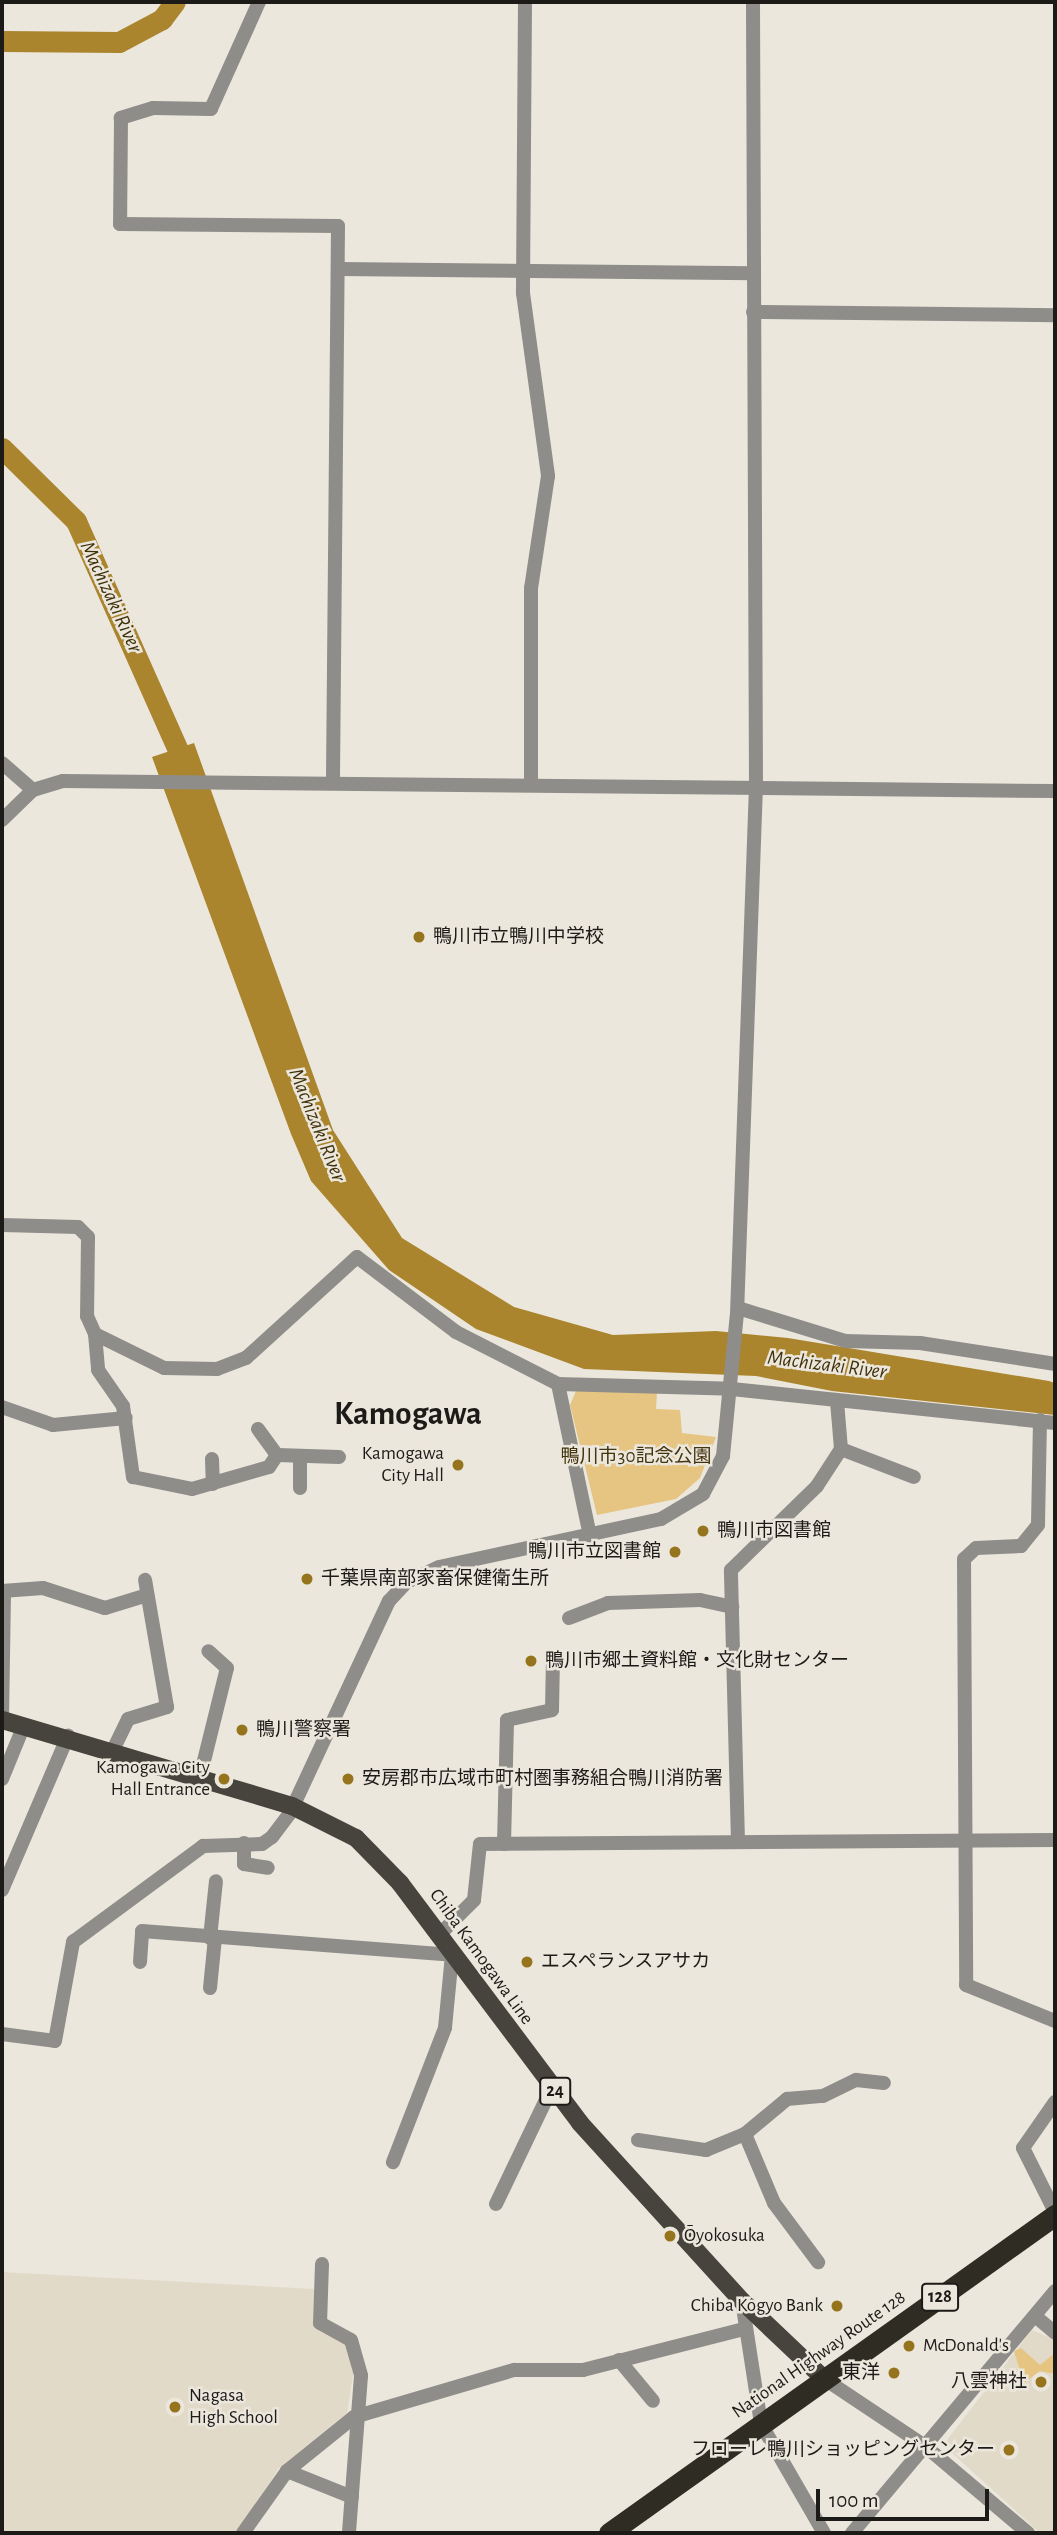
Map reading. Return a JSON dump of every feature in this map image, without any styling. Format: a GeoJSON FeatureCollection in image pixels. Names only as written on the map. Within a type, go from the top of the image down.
{"type":"FeatureCollection","features":[{"type":"Feature","properties":{"kind":"highway","name":"National Highway Route 128"},"geometry":{"type":"LineString","coordinates":[[609,2533],[1055,2214]]}},
{"type":"Feature","properties":{"kind":"main road","name":"Chiba Kamogawa Line"},"geometry":{"type":"LineString","coordinates":[[2,1720],[68,1736],[292,1806],[366,1847],[438,1936],[552,2087],[741,2301],[823,2378]]}},
{"type":"Feature","properties":{"kind":"street"},"geometry":{"type":"LineString","coordinates":[[259,2],[211,109],[153,108],[121,118],[120,224],[338,226],[333,781]]}},
{"type":"Feature","properties":{"kind":"street"},"geometry":{"type":"LineString","coordinates":[[525,2],[522,271],[548,477],[530,588],[531,784]]}},
{"type":"Feature","properties":{"kind":"street"},"geometry":{"type":"LineString","coordinates":[[2,2034],[55,2041],[73,1942],[203,1846],[267,1842],[292,1806],[399,1589],[432,1569],[661,1519],[703,1493],[723,1456],[738,1311],[756,786],[753,2]]}},
{"type":"Feature","properties":{"kind":"street"},"geometry":{"type":"LineString","coordinates":[[339,269],[754,273]]}},
{"type":"Feature","properties":{"kind":"street"},"geometry":{"type":"LineString","coordinates":[[753,312],[1055,315]]}},
{"type":"Feature","properties":{"kind":"street"},"geometry":{"type":"LineString","coordinates":[[2,763],[33,790]]}},
{"type":"Feature","properties":{"kind":"street"},"geometry":{"type":"LineString","coordinates":[[2,820],[33,790],[63,781],[224,779],[1055,791]]}},
{"type":"Feature","properties":{"kind":"street"},"geometry":{"type":"LineString","coordinates":[[2,1225],[78,1227],[88,1237],[87,1316],[95,1334],[98,1370],[121,1399],[133,1477],[192,1489],[269,1467],[277,1455]]}},
{"type":"Feature","properties":{"kind":"street"},"geometry":{"type":"LineString","coordinates":[[95,1334],[164,1368],[232,1365],[261,1346],[357,1257],[456,1332],[558,1384],[732,1388],[1055,1423]]}},
{"type":"Feature","properties":{"kind":"street"},"geometry":{"type":"LineString","coordinates":[[738,1311],[845,1341],[920,1343],[1055,1364]]}},
{"type":"Feature","properties":{"kind":"street"},"geometry":{"type":"LineString","coordinates":[[558,1384],[590,1536]]}},
{"type":"Feature","properties":{"kind":"street"},"geometry":{"type":"LineString","coordinates":[[738,1842],[732,1607],[735,1564],[817,1486],[841,1450],[837,1401]]}},
{"type":"Feature","properties":{"kind":"street"},"geometry":{"type":"LineString","coordinates":[[2,1407],[53,1425],[126,1418]]}},
{"type":"Feature","properties":{"kind":"street"},"geometry":{"type":"LineString","coordinates":[[1040,1420],[1038,1524],[1021,1546],[976,1548],[964,1559],[966,1985],[1055,2021]]}},
{"type":"Feature","properties":{"kind":"street"},"geometry":{"type":"LineString","coordinates":[[258,1429],[277,1455]]}},
{"type":"Feature","properties":{"kind":"street"},"geometry":{"type":"LineString","coordinates":[[841,1450],[914,1477]]}},
{"type":"Feature","properties":{"kind":"street"},"geometry":{"type":"LineString","coordinates":[[277,1455],[339,1457]]}},
{"type":"Feature","properties":{"kind":"street"},"geometry":{"type":"LineString","coordinates":[[300,1456],[300,1488]]}},
{"type":"Feature","properties":{"kind":"street"},"geometry":{"type":"LineString","coordinates":[[212,1459],[213,1484]]}},
{"type":"Feature","properties":{"kind":"street"},"geometry":{"type":"LineString","coordinates":[[113,1750],[128,1719],[167,1707],[144,1597],[145,1580]]}},
{"type":"Feature","properties":{"kind":"street"},"geometry":{"type":"LineString","coordinates":[[2,1720],[3,1591],[43,1588],[105,1608],[144,1597]]}},
{"type":"Feature","properties":{"kind":"street"},"geometry":{"type":"LineString","coordinates":[[569,1618],[608,1603],[699,1600],[732,1607]]}},
{"type":"Feature","properties":{"kind":"street"},"geometry":{"type":"LineString","coordinates":[[200,1777],[227,1668],[208,1651]]}},
{"type":"Feature","properties":{"kind":"street"},"geometry":{"type":"LineString","coordinates":[[504,1844],[507,1720],[552,1710],[553,1657]]}},
{"type":"Feature","properties":{"kind":"street"},"geometry":{"type":"LineString","coordinates":[[2,1779],[24,1725]]}},
{"type":"Feature","properties":{"kind":"street"},"geometry":{"type":"LineString","coordinates":[[2,1890],[68,1736]]}},
{"type":"Feature","properties":{"kind":"street"},"geometry":{"type":"LineString","coordinates":[[438,1936],[474,1900],[480,1844],[1055,1840]]}},
{"type":"Feature","properties":{"kind":"street"},"geometry":{"type":"LineString","coordinates":[[244,1843],[244,1864],[268,1868]]}},
{"type":"Feature","properties":{"kind":"street"},"geometry":{"type":"LineString","coordinates":[[211,1988],[216,1881]]}},
{"type":"Feature","properties":{"kind":"street"},"geometry":{"type":"LineString","coordinates":[[140,1962],[142,1931],[452,1955],[445,2028],[393,2162]]}},
{"type":"Feature","properties":{"kind":"street"},"geometry":{"type":"LineString","coordinates":[[638,2140],[706,2150],[745,2134],[787,2099],[823,2096],[856,2080],[884,2082]]}},
{"type":"Feature","properties":{"kind":"street"},"geometry":{"type":"LineString","coordinates":[[496,2204],[552,2087]]}},
{"type":"Feature","properties":{"kind":"street"},"geometry":{"type":"LineString","coordinates":[[1055,2102],[1023,2148],[1055,2214]]}},
{"type":"Feature","properties":{"kind":"street"},"geometry":{"type":"LineString","coordinates":[[745,2134],[774,2203],[818,2262]]}},
{"type":"Feature","properties":{"kind":"street"},"geometry":{"type":"LineString","coordinates":[[322,2264],[320,2323],[351,2340],[357,2354],[349,2533]]}},
{"type":"Feature","properties":{"kind":"street"},"geometry":{"type":"LineString","coordinates":[[856,2532],[1055,2291]]}},
{"type":"Feature","properties":{"kind":"street"},"geometry":{"type":"LineString","coordinates":[[741,2301],[761,2424],[824,2533]]}},
{"type":"Feature","properties":{"kind":"street"},"geometry":{"type":"LineString","coordinates":[[1035,2316],[1055,2333]]}},
{"type":"Feature","properties":{"kind":"street"},"geometry":{"type":"LineString","coordinates":[[243,2533],[287,2472],[354,2417],[514,2370],[570,2371],[744,2329]]}},
{"type":"Feature","properties":{"kind":"street"},"geometry":{"type":"LineString","coordinates":[[619,2360],[653,2401]]}},
{"type":"Feature","properties":{"kind":"street"},"geometry":{"type":"LineString","coordinates":[[823,2378],[925,2446],[1028,2533]]}},
{"type":"Feature","properties":{"kind":"street"},"geometry":{"type":"LineString","coordinates":[[287,2472],[352,2497]]}},
{"type":"Feature","properties":{"kind":"shaded area","name":"Nagasa High School"},"geometry":{"type":"Polygon","coordinates":[[[2,2272],[314,2289],[314,2325],[344,2340],[355,2363],[347,2413],[278,2469],[238,2533],[2,2533],[2,2272]]]}},
{"type":"Feature","properties":{"kind":"shaded area","name":"フローレ鴨川ショッピングセンター"},"geometry":{"type":"Polygon","coordinates":[[[1032,2330],[1055,2340],[1055,2533],[1040,2533],[943,2445],[1032,2330]]]}},
{"type":"Feature","properties":{"kind":"green space","name":"鴨川市30記念公園"},"geometry":{"type":"Polygon","coordinates":[[[576,1391],[657,1392],[656,1409],[680,1410],[682,1433],[716,1437],[700,1478],[676,1499],[597,1515],[570,1405],[576,1391]]]}},
{"type":"Feature","properties":{"kind":"green space"},"geometry":{"type":"Polygon","coordinates":[[[1021,2348],[1040,2365],[1055,2353],[1055,2374],[1040,2371],[1024,2383],[1014,2351],[1021,2348]]]}},
{"type":"Feature","properties":{"kind":"water"},"geometry":{"type":"Polygon","coordinates":[[[194,743],[333,1130],[402,1238],[514,1307],[613,1335],[716,1331],[788,1338],[1049,1381],[1055,1383],[1055,1415],[832,1391],[756,1376],[584,1369],[476,1329],[389,1270],[311,1181],[291,1134],[152,757],[194,743]]]}},
{"type":"Feature","properties":{"kind":"waterway","name":"Machizaki River"},"geometry":{"type":"LineString","coordinates":[[2,41],[119,42],[162,19],[175,2]]}},
{"type":"Feature","properties":{"kind":"waterway","name":"Machizaki River"},"geometry":{"type":"LineString","coordinates":[[2,448],[76,521],[188,772]]}},
{"type":"Feature","properties":{"kind":"place","name":"鴨川市立鴨川中学校"},"geometry":{"type":"Point","coordinates":[419,937]}},
{"type":"Feature","properties":{"kind":"place","name":"Kamogawa City Hall"},"geometry":{"type":"Point","coordinates":[458,1465]}},
{"type":"Feature","properties":{"kind":"place","name":"鴨川市図書館"},"geometry":{"type":"Point","coordinates":[703,1531]}},
{"type":"Feature","properties":{"kind":"place","name":"鴨川市立図書館"},"geometry":{"type":"Point","coordinates":[675,1552]}},
{"type":"Feature","properties":{"kind":"place","name":"千葉県南部家畜保健衛生所"},"geometry":{"type":"Point","coordinates":[307,1579]}},
{"type":"Feature","properties":{"kind":"place","name":"鴨川市郷土資料館・文化財センター"},"geometry":{"type":"Point","coordinates":[531,1661]}},
{"type":"Feature","properties":{"kind":"place","name":"鴨川警察署"},"geometry":{"type":"Point","coordinates":[242,1730]}},
{"type":"Feature","properties":{"kind":"place","name":"Kamogawa City Hall Entrance"},"geometry":{"type":"Point","coordinates":[224,1779]}},
{"type":"Feature","properties":{"kind":"place","name":"安房郡市広域市町村圏事務組合鴨川消防署"},"geometry":{"type":"Point","coordinates":[348,1779]}},
{"type":"Feature","properties":{"kind":"place","name":"エスペランスアサカ"},"geometry":{"type":"Point","coordinates":[527,1962]}},
{"type":"Feature","properties":{"kind":"place","name":"Ōyokosuka"},"geometry":{"type":"Point","coordinates":[670,2236]}},
{"type":"Feature","properties":{"kind":"place","name":"Chiba Kogyo Bank"},"geometry":{"type":"Point","coordinates":[837,2306]}},
{"type":"Feature","properties":{"kind":"place","name":"McDonald's"},"geometry":{"type":"Point","coordinates":[909,2346]}},
{"type":"Feature","properties":{"kind":"place","name":"東洋"},"geometry":{"type":"Point","coordinates":[894,2373]}},
{"type":"Feature","properties":{"kind":"place","name":"八雲神社"},"geometry":{"type":"Point","coordinates":[1041,2382]}},
{"type":"Feature","properties":{"kind":"place","name":"Nagasa High School"},"geometry":{"type":"Point","coordinates":[175,2407]}},
{"type":"Feature","properties":{"kind":"place","name":"フローレ鴨川ショッピングセンター"},"geometry":{"type":"Point","coordinates":[1009,2450]}},
{"type":"Feature","properties":{"kind":"district","name":"Kamogawa"},"geometry":{"type":"Point","coordinates":[408,1415]}}]}
